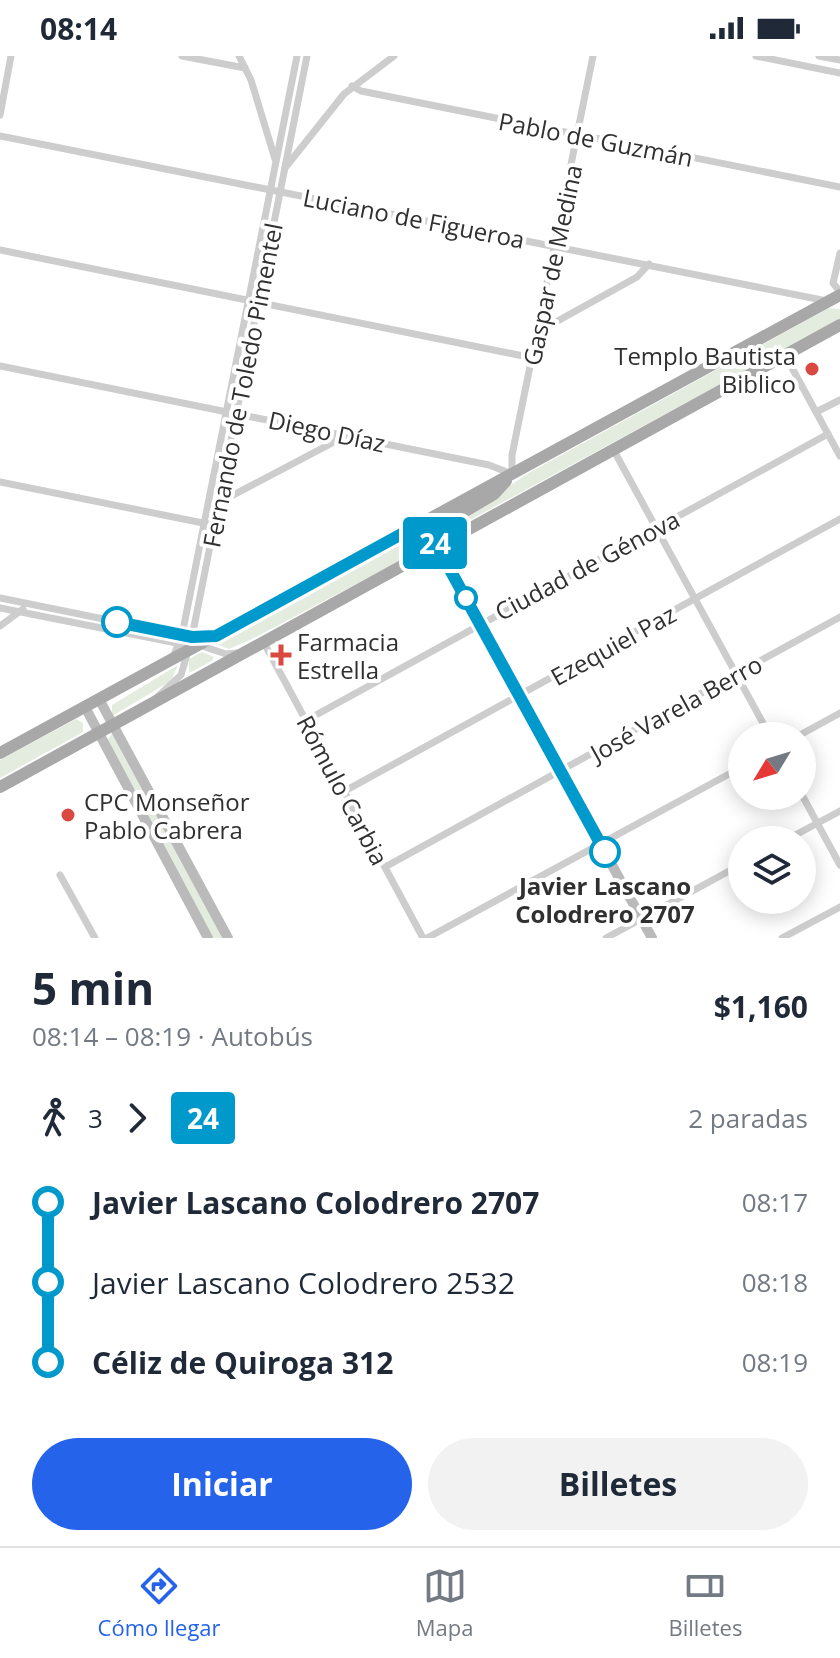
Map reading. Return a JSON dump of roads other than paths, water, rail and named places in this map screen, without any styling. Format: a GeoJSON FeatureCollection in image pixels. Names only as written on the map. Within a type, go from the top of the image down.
{"type":"FeatureCollection","features":[{"type":"Feature","properties":{"kind":"main road"},"geometry":{"type":"LineString","coordinates":[[0,753],[172,660],[188,643],[216,636],[836,296]]}},
{"type":"Feature","properties":{"kind":"main road"},"geometry":{"type":"LineString","coordinates":[[0,787],[840,325]]}},
{"type":"Feature","properties":{"kind":"main road"},"geometry":{"type":"LineString","coordinates":[[437,546],[442,525],[494,494],[512,474]]}},
{"type":"Feature","properties":{"kind":"main road"},"geometry":{"type":"LineString","coordinates":[[407,531],[424,531],[437,546],[652,938]]}},
{"type":"Feature","properties":{"kind":"main road"},"geometry":{"type":"LineString","coordinates":[[99,699],[228,938]]}},
{"type":"Feature","properties":{"kind":"main road"},"geometry":{"type":"LineString","coordinates":[[85,707],[208,938]]}},
{"type":"Feature","properties":{"kind":"street"},"geometry":{"type":"LineString","coordinates":[[0,115],[11,56]]}},
{"type":"Feature","properties":{"kind":"street"},"geometry":{"type":"LineString","coordinates":[[182,56],[245,68]]}},
{"type":"Feature","properties":{"kind":"street"},"geometry":{"type":"LineString","coordinates":[[239,56],[275,160]]}},
{"type":"Feature","properties":{"kind":"street","name":"Fernando de Toledo Pimentel"},"geometry":{"type":"LineString","coordinates":[[188,643],[204,523],[297,56]]}},
{"type":"Feature","properties":{"kind":"street","name":"Fernando de Toledo Pimentel"},"geometry":{"type":"LineString","coordinates":[[154,701],[181,675],[220,502],[307,56]]}},
{"type":"Feature","properties":{"kind":"street"},"geometry":{"type":"LineString","coordinates":[[284,169],[352,86],[394,56]]}},
{"type":"Feature","properties":{"kind":"street","name":"Gaspar de Medina"},"geometry":{"type":"LineString","coordinates":[[512,474],[512,455],[593,56]]}},
{"type":"Feature","properties":{"kind":"street"},"geometry":{"type":"LineString","coordinates":[[756,56],[840,73]]}},
{"type":"Feature","properties":{"kind":"street"},"geometry":{"type":"LineString","coordinates":[[819,56],[840,60]]}},
{"type":"Feature","properties":{"kind":"street","name":"Pablo de Guzmán"},"geometry":{"type":"LineString","coordinates":[[352,86],[840,187]]}},
{"type":"Feature","properties":{"kind":"street","name":"Luciano de Figueroa"},"geometry":{"type":"LineString","coordinates":[[0,136],[556,247],[836,296]]}},
{"type":"Feature","properties":{"kind":"street"},"geometry":{"type":"LineString","coordinates":[[0,250],[533,358]]}},
{"type":"Feature","properties":{"kind":"street"},"geometry":{"type":"LineString","coordinates":[[836,296],[833,283],[840,253]]}},
{"type":"Feature","properties":{"kind":"street"},"geometry":{"type":"LineString","coordinates":[[540,326],[554,323],[637,277],[649,264]]}},
{"type":"Feature","properties":{"kind":"street"},"geometry":{"type":"LineString","coordinates":[[785,355],[840,456]]}},
{"type":"Feature","properties":{"kind":"street","name":"Diego Díaz"},"geometry":{"type":"LineString","coordinates":[[0,366],[342,433],[489,465],[512,474]]}},
{"type":"Feature","properties":{"kind":"street"},"geometry":{"type":"LineString","coordinates":[[816,412],[840,400]]}},
{"type":"Feature","properties":{"kind":"street"},"geometry":{"type":"LineString","coordinates":[[220,502],[334,442],[342,433]]}},
{"type":"Feature","properties":{"kind":"street","name":"Ciudad de Génova"},"geometry":{"type":"LineString","coordinates":[[305,721],[828,434]]}},
{"type":"Feature","properties":{"kind":"street"},"geometry":{"type":"LineString","coordinates":[[613,449],[762,722]]}},
{"type":"Feature","properties":{"kind":"street"},"geometry":{"type":"LineString","coordinates":[[0,482],[215,525]]}},
{"type":"Feature","properties":{"kind":"street","name":"Ezequiel Paz"},"geometry":{"type":"LineString","coordinates":[[343,792],[840,519]]}},
{"type":"Feature","properties":{"kind":"street"},"geometry":{"type":"LineString","coordinates":[[0,598],[23,608],[226,654],[243,652]]}},
{"type":"Feature","properties":{"kind":"street"},"geometry":{"type":"LineString","coordinates":[[0,608],[23,608]]}},
{"type":"Feature","properties":{"kind":"street"},"geometry":{"type":"LineString","coordinates":[[0,626],[23,608]]}},
{"type":"Feature","properties":{"kind":"street","name":"José Varela Berro"},"geometry":{"type":"LineString","coordinates":[[385,867],[840,617]]}},
{"type":"Feature","properties":{"kind":"street","name":"Rómulo Carbia"},"geometry":{"type":"LineString","coordinates":[[263,641],[425,938]]}},
{"type":"Feature","properties":{"kind":"street"},"geometry":{"type":"LineString","coordinates":[[816,726],[840,713]]}},
{"type":"Feature","properties":{"kind":"street"},"geometry":{"type":"LineString","coordinates":[[425,938],[728,775]]}},
{"type":"Feature","properties":{"kind":"street"},"geometry":{"type":"LineString","coordinates":[[810,810],[840,865]]}},
{"type":"Feature","properties":{"kind":"street"},"geometry":{"type":"LineString","coordinates":[[812,826],[840,811]]}},
{"type":"Feature","properties":{"kind":"street"},"geometry":{"type":"LineString","coordinates":[[606,938],[728,872]]}},
{"type":"Feature","properties":{"kind":"street"},"geometry":{"type":"LineString","coordinates":[[60,875],[95,938]]}},
{"type":"Feature","properties":{"kind":"street"},"geometry":{"type":"LineString","coordinates":[[782,938],[840,907]]}},
{"type":"Feature","properties":{"kind":"place","name":"Templo Bautista Biblico"},"geometry":{"type":"Point","coordinates":[812,369]}},
{"type":"Feature","properties":{"kind":"place","name":"Farmacia Estrella"},"geometry":{"type":"Point","coordinates":[281,655]}},
{"type":"Feature","properties":{"kind":"place","name":"CPC Monseñor Pablo Cabrera"},"geometry":{"type":"Point","coordinates":[68,815]}},
{"type":"Feature","properties":{"kind":"place","name":"Javier Lascano Colodrero 2707"},"geometry":{"type":"Point","coordinates":[605,852]}}]}
